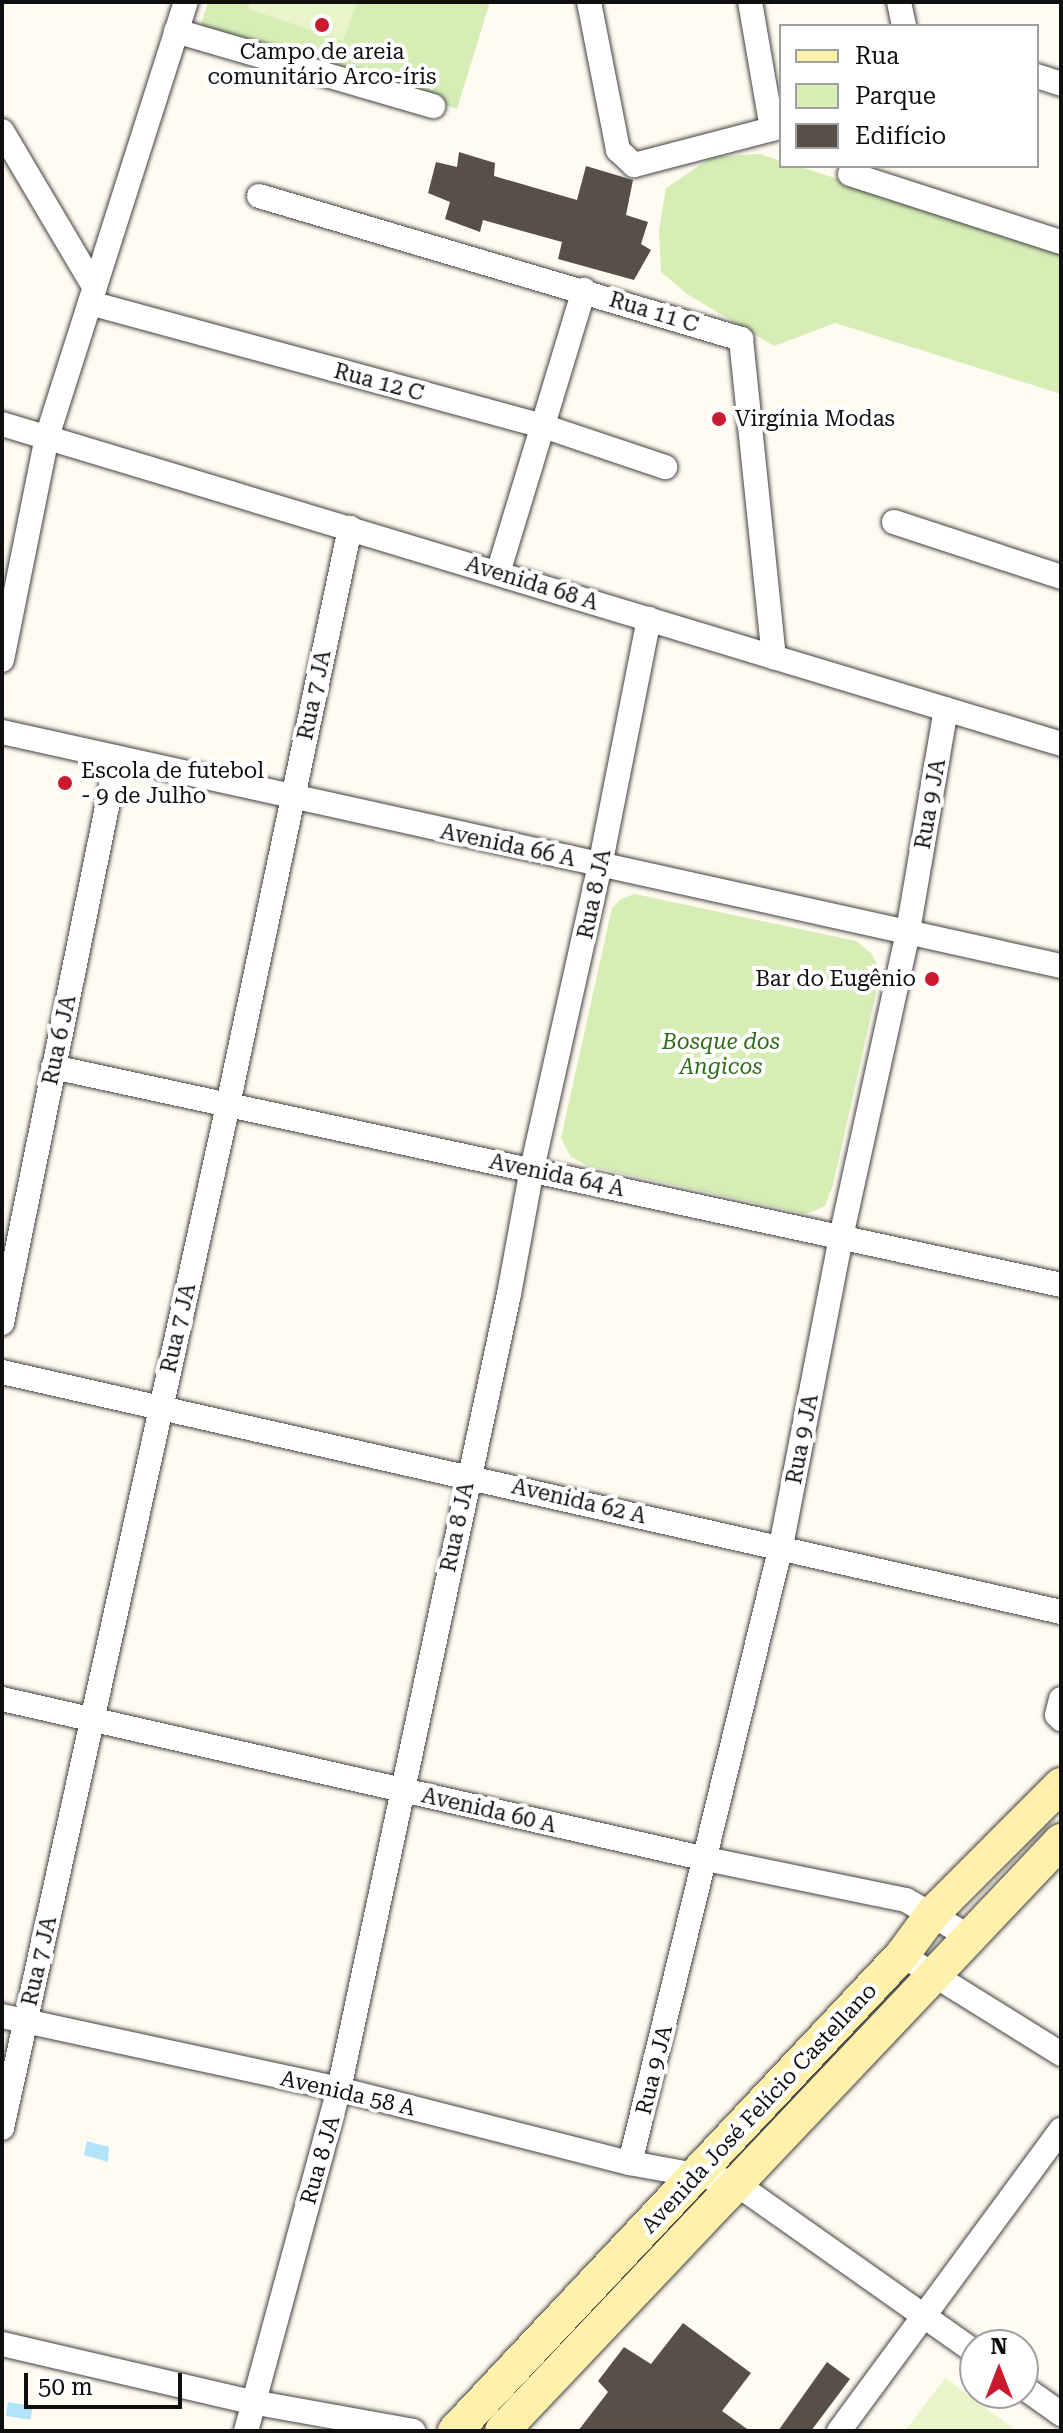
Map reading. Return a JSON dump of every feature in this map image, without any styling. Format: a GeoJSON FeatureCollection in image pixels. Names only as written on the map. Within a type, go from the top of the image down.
{"type":"FeatureCollection","features":[{"type":"Feature","properties":{"kind":"main road","name":"Avenida José Felício Castellano"},"geometry":{"type":"LineString","coordinates":[[455,2431],[902,1955],[933,1913],[1061,1785]]}},
{"type":"Feature","properties":{"kind":"main road","name":"Avenida José Felício Castellano"},"geometry":{"type":"LineString","coordinates":[[502,2431],[734,2182],[1061,1841]]}},
{"type":"Feature","properties":{"kind":"street"},"geometry":{"type":"LineString","coordinates":[[2,660],[47,437],[186,2]]}},
{"type":"Feature","properties":{"kind":"street"},"geometry":{"type":"LineString","coordinates":[[589,2],[618,150],[634,165],[772,129],[750,2]]}},
{"type":"Feature","properties":{"kind":"street"},"geometry":{"type":"LineString","coordinates":[[899,2],[904,24]]}},
{"type":"Feature","properties":{"kind":"street"},"geometry":{"type":"LineString","coordinates":[[176,31],[433,106]]}},
{"type":"Feature","properties":{"kind":"street"},"geometry":{"type":"LineString","coordinates":[[1039,77],[1061,84]]}},
{"type":"Feature","properties":{"kind":"street"},"geometry":{"type":"LineString","coordinates":[[2,131],[92,296]]}},
{"type":"Feature","properties":{"kind":"street"},"geometry":{"type":"LineString","coordinates":[[850,174],[1061,242]]}},
{"type":"Feature","properties":{"kind":"street","name":"Rua 11 C"},"geometry":{"type":"LineString","coordinates":[[259,196],[741,339],[774,657]]}},
{"type":"Feature","properties":{"kind":"street"},"geometry":{"type":"LineString","coordinates":[[498,573],[584,290]]}},
{"type":"Feature","properties":{"kind":"street","name":"Rua 12 C"},"geometry":{"type":"LineString","coordinates":[[92,296],[543,426],[665,467]]}},
{"type":"Feature","properties":{"kind":"street","name":"Avenida 68 A"},"geometry":{"type":"LineString","coordinates":[[2,424],[1061,744]]}},
{"type":"Feature","properties":{"kind":"street"},"geometry":{"type":"LineString","coordinates":[[894,522],[1061,577]]}},
{"type":"Feature","properties":{"kind":"street","name":"Rua 7 JA"},"geometry":{"type":"LineString","coordinates":[[2,2128],[14,2019],[92,1720],[228,1105],[350,528]]}},
{"type":"Feature","properties":{"kind":"street","name":"Rua 8 JA"},"geometry":{"type":"LineString","coordinates":[[246,2431],[339,2089],[509,1294],[532,1169],[600,866],[649,619]]}},
{"type":"Feature","properties":{"kind":"street","name":"Rua 9 JA"},"geometry":{"type":"LineString","coordinates":[[630,2163],[781,1546],[841,1237],[908,931],[946,709]]}},
{"type":"Feature","properties":{"kind":"street","name":"Avenida 66 A"},"geometry":{"type":"LineString","coordinates":[[2,732],[1061,966]]}},
{"type":"Feature","properties":{"kind":"street","name":"Rua 6 JA"},"geometry":{"type":"LineString","coordinates":[[2,1323],[117,758]]}},
{"type":"Feature","properties":{"kind":"street","name":"Avenida 64 A"},"geometry":{"type":"LineString","coordinates":[[53,1067],[1061,1285]]}},
{"type":"Feature","properties":{"kind":"street","name":"Avenida 62 A"},"geometry":{"type":"LineString","coordinates":[[2,1372],[781,1546],[1061,1612]]}},
{"type":"Feature","properties":{"kind":"street","name":"Avenida 60 A"},"geometry":{"type":"LineString","coordinates":[[2,1699],[706,1859],[906,1900],[968,1936]]}},
{"type":"Feature","properties":{"kind":"street"},"geometry":{"type":"LineString","coordinates":[[1061,1699],[1057,1715],[1061,1719]]}},
{"type":"Feature","properties":{"kind":"street"},"geometry":{"type":"LineString","coordinates":[[902,1955],[1061,2054]]}},
{"type":"Feature","properties":{"kind":"street","name":"Avenida 58 A"},"geometry":{"type":"LineString","coordinates":[[14,2019],[339,2089],[630,2163],[734,2182]]}},
{"type":"Feature","properties":{"kind":"street"},"geometry":{"type":"LineString","coordinates":[[839,2431],[922,2314],[1061,2130]]}},
{"type":"Feature","properties":{"kind":"street"},"geometry":{"type":"LineString","coordinates":[[734,2182],[959,2341]]}},
{"type":"Feature","properties":{"kind":"street"},"geometry":{"type":"LineString","coordinates":[[2,2344],[252,2402],[413,2431]]}},
{"type":"Feature","properties":{"kind":"street"},"geometry":{"type":"LineString","coordinates":[[1039,2398],[1061,2414]]}},
{"type":"Feature","properties":{"kind":"green space"},"geometry":{"type":"Polygon","coordinates":[[[208,2],[490,2],[457,109],[199,31],[208,2]]]}},
{"type":"Feature","properties":{"kind":"green space","name":"Campo de areia comunitário Arco-íris"},"geometry":{"type":"Polygon","coordinates":[[[250,2],[357,2],[343,41],[248,9],[250,2]]]}},
{"type":"Feature","properties":{"kind":"green space"},"geometry":{"type":"Polygon","coordinates":[[[760,154],[779,160],[779,168],[804,168],[1061,252],[1061,394],[835,323],[774,346],[687,294],[661,272],[659,231],[666,188],[712,157],[760,154]]]}},
{"type":"Feature","properties":{"kind":"green space","name":"Bosque dos Angicos"},"geometry":{"type":"Polygon","coordinates":[[[635,894],[856,941],[871,953],[881,971],[833,1185],[825,1206],[806,1214],[588,1166],[571,1157],[561,1138],[612,908],[621,899],[635,894]]]}},
{"type":"Feature","properties":{"kind":"green space"},"geometry":{"type":"Polygon","coordinates":[[[945,2378],[959,2388],[959,2409],[987,2409],[1017,2431],[905,2431],[945,2378]]]}},
{"type":"Feature","properties":{"kind":"water"},"geometry":{"type":"Polygon","coordinates":[[[87,2141],[109,2147],[108,2162],[84,2155],[87,2141]]]}},
{"type":"Feature","properties":{"kind":"water"},"geometry":{"type":"Polygon","coordinates":[[[8,2402],[33,2406],[31,2420],[6,2416],[8,2402]]]}},
{"type":"Feature","properties":{"kind":"building"},"geometry":{"type":"Polygon","coordinates":[[[459,152],[495,163],[494,176],[577,200],[586,166],[633,180],[626,215],[648,222],[641,244],[651,250],[634,280],[558,259],[562,242],[483,220],[480,232],[445,219],[450,202],[428,193],[436,162],[457,167],[459,152]]]}},
{"type":"Feature","properties":{"kind":"building"},"geometry":{"type":"Polygon","coordinates":[[[683,2323],[751,2373],[722,2411],[750,2431],[578,2431],[608,2392],[598,2381],[624,2347],[651,2364],[683,2323]]]}},
{"type":"Feature","properties":{"kind":"building"},"geometry":{"type":"Polygon","coordinates":[[[827,2362],[850,2379],[811,2431],[778,2431],[827,2362]]]}},
{"type":"Feature","properties":{"kind":"place","name":"Campo de areia comunitário Arco-íris"},"geometry":{"type":"Point","coordinates":[322,25]}},
{"type":"Feature","properties":{"kind":"place","name":"Virgínia Modas"},"geometry":{"type":"Point","coordinates":[719,419]}},
{"type":"Feature","properties":{"kind":"place","name":"Escola de futebol - 9 de Julho"},"geometry":{"type":"Point","coordinates":[65,783]}},
{"type":"Feature","properties":{"kind":"place","name":"Bar do Eugênio"},"geometry":{"type":"Point","coordinates":[932,979]}}]}
